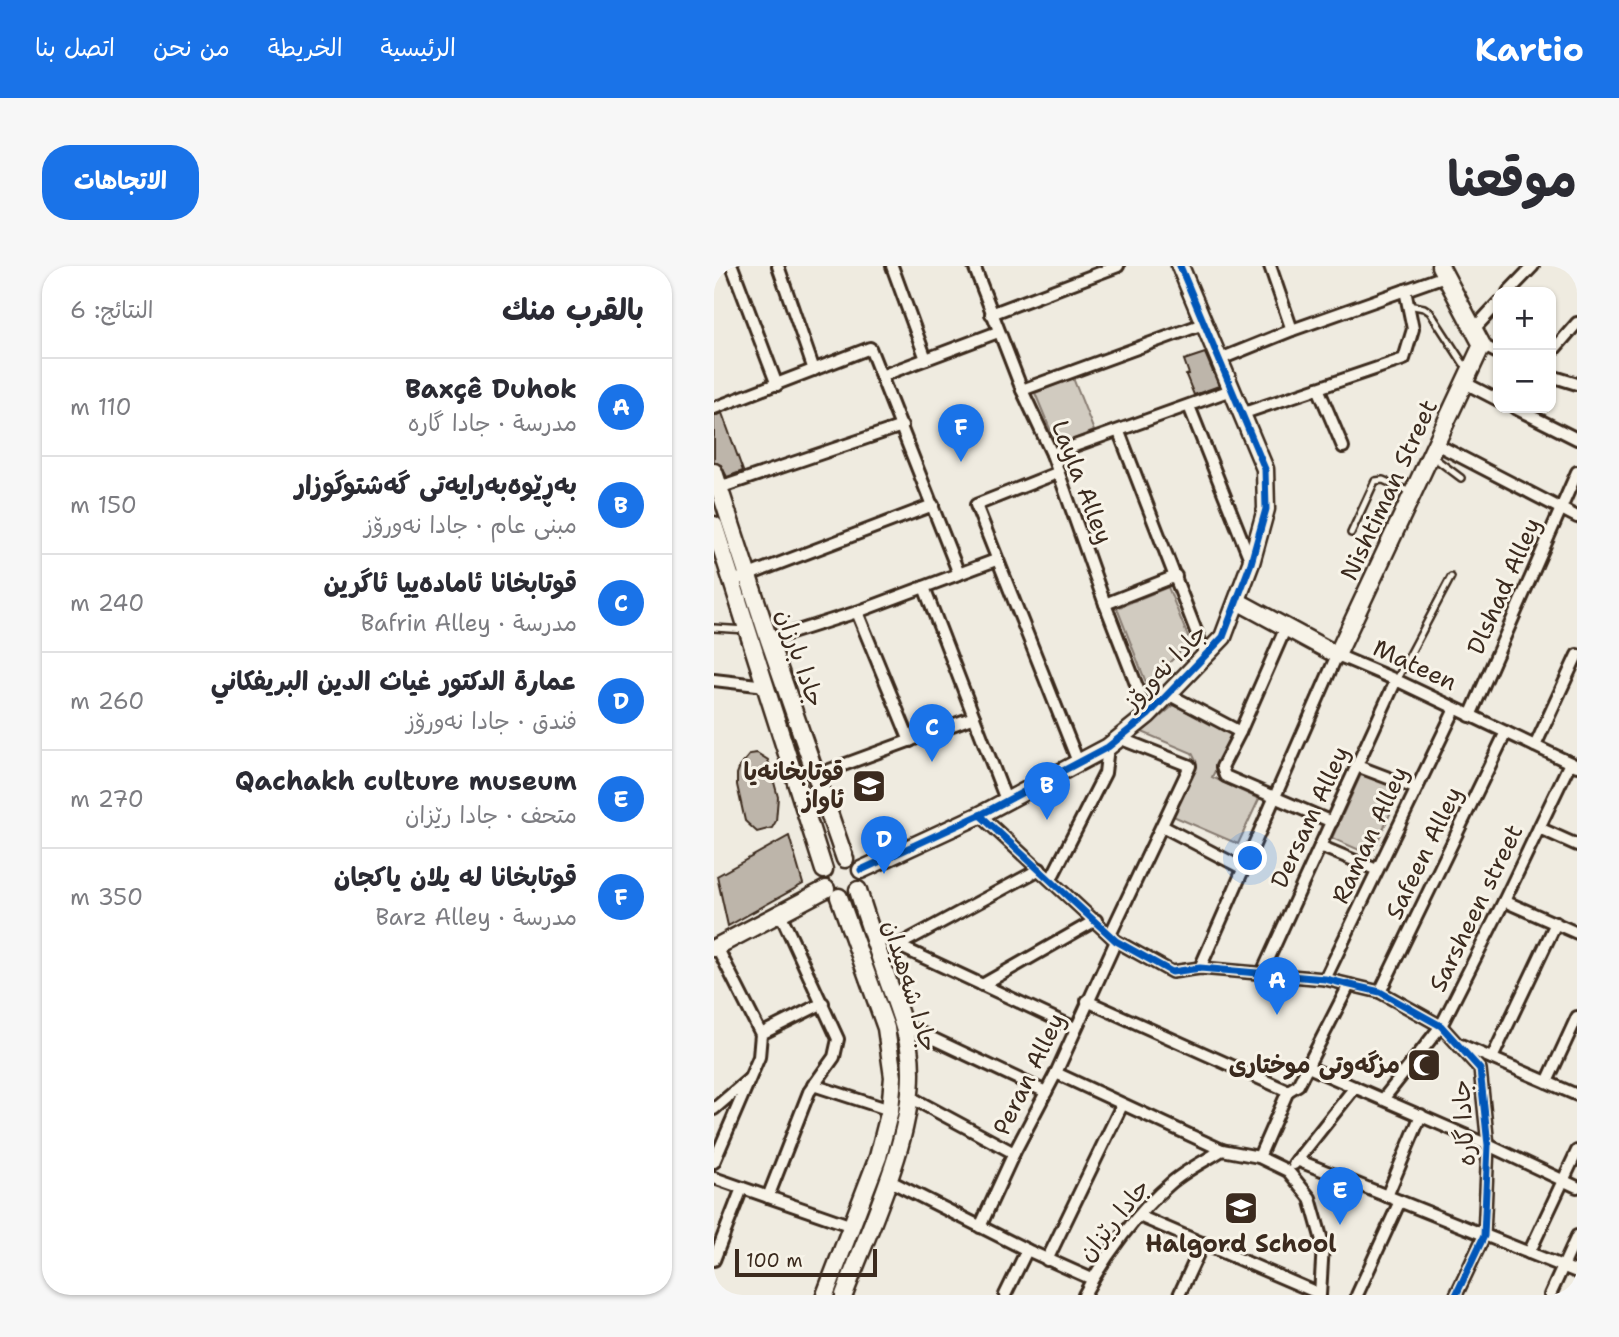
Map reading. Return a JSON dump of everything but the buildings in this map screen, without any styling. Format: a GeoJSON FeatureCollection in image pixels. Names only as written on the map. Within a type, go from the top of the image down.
{"type":"FeatureCollection","features":[{"type":"Feature","properties":{"kind":"main road","name":"جادا نەورۆز"},"geometry":{"type":"LineString","coordinates":[[861,870],[980,814],[1113,742],[1149,715],[1223,637],[1251,562],[1266,509],[1265,470],[1180,266]]}},
{"type":"Feature","properties":{"kind":"main road"},"geometry":{"type":"LineString","coordinates":[[1443,271],[1482,345]]}},
{"type":"Feature","properties":{"kind":"main road","name":"Nishtiman Street"},"geometry":{"type":"LineString","coordinates":[[1337,655],[1482,345]]}},
{"type":"Feature","properties":{"kind":"main road","name":"جادا بارزان"},"geometry":{"type":"LineString","coordinates":[[717,480],[740,578],[748,630],[824,870]]}},
{"type":"Feature","properties":{"kind":"main road","name":"جادا بارزان"},"geometry":{"type":"LineString","coordinates":[[714,525],[769,640],[845,859]]}},
{"type":"Feature","properties":{"kind":"main road","name":"Mateen"},"geometry":{"type":"LineString","coordinates":[[1237,601],[1337,655]]}},
{"type":"Feature","properties":{"kind":"main road"},"geometry":{"type":"LineString","coordinates":[[715,947],[780,913],[832,893],[849,896],[858,890],[860,884],[861,870],[855,863],[845,859],[833,861],[824,870],[822,880],[832,893]]}},
{"type":"Feature","properties":{"kind":"main road","name":"جادا شەهیدان"},"geometry":{"type":"LineString","coordinates":[[828,1287],[852,1249],[888,1180],[907,1117],[910,1097],[911,1061],[904,1025],[858,890]]}},
{"type":"Feature","properties":{"kind":"main road","name":"جادا شەهیدان"},"geometry":{"type":"LineString","coordinates":[[832,893],[888,1036],[893,1077],[890,1110],[878,1157],[852,1226],[852,1249],[845,1291]]}},
{"type":"Feature","properties":{"kind":"main road"},"geometry":{"type":"LineString","coordinates":[[828,1287],[838,1280],[845,1291]]}},
{"type":"Feature","properties":{"kind":"street"},"geometry":{"type":"LineString","coordinates":[[732,266],[777,385]]}},
{"type":"Feature","properties":{"kind":"street"},"geometry":{"type":"LineString","coordinates":[[779,266],[814,370]]}},
{"type":"Feature","properties":{"kind":"street"},"geometry":{"type":"LineString","coordinates":[[892,266],[926,359]]}},
{"type":"Feature","properties":{"kind":"street","name":"Layla Alley"},"geometry":{"type":"LineString","coordinates":[[974,266],[1022,390],[1052,454],[1104,604],[1149,715]]}},
{"type":"Feature","properties":{"kind":"street"},"geometry":{"type":"LineString","coordinates":[[991,314],[1118,266]]}},
{"type":"Feature","properties":{"kind":"street"},"geometry":{"type":"LineString","coordinates":[[1270,266],[1292,330]]}},
{"type":"Feature","properties":{"kind":"street"},"geometry":{"type":"LineString","coordinates":[[1513,287],[1533,266]]}},
{"type":"Feature","properties":{"kind":"street"},"geometry":{"type":"LineString","coordinates":[[1218,360],[1292,330],[1405,290],[1443,271]]}},
{"type":"Feature","properties":{"kind":"street"},"geometry":{"type":"LineString","coordinates":[[1241,414],[1404,359],[1413,329],[1405,290]]}},
{"type":"Feature","properties":{"kind":"street"},"geometry":{"type":"LineString","coordinates":[[1474,329],[1493,308]]}},
{"type":"Feature","properties":{"kind":"street"},"geometry":{"type":"LineString","coordinates":[[1554,350],[1577,323]]}},
{"type":"Feature","properties":{"kind":"street"},"geometry":{"type":"LineString","coordinates":[[1022,390],[1203,324]]}},
{"type":"Feature","properties":{"kind":"street"},"geometry":{"type":"LineString","coordinates":[[881,376],[998,332]]}},
{"type":"Feature","properties":{"kind":"street"},"geometry":{"type":"LineString","coordinates":[[1482,345],[1493,350]]}},
{"type":"Feature","properties":{"kind":"street"},"geometry":{"type":"LineString","coordinates":[[714,408],[870,348],[959,573]]}},
{"type":"Feature","properties":{"kind":"street"},"geometry":{"type":"LineString","coordinates":[[1468,376],[1493,396]]}},
{"type":"Feature","properties":{"kind":"street"},"geometry":{"type":"LineString","coordinates":[[1556,378],[1577,384]]}},
{"type":"Feature","properties":{"kind":"street"},"geometry":{"type":"LineString","coordinates":[[1318,388],[1343,447]]}},
{"type":"Feature","properties":{"kind":"street"},"geometry":{"type":"LineString","coordinates":[[1052,454],[1231,390]]}},
{"type":"Feature","properties":{"kind":"street"},"geometry":{"type":"LineString","coordinates":[[1189,406],[1251,562]]}},
{"type":"Feature","properties":{"kind":"street"},"geometry":{"type":"LineString","coordinates":[[1525,413],[1577,439]]}},
{"type":"Feature","properties":{"kind":"street"},"geometry":{"type":"LineString","coordinates":[[717,480],[902,426]]}},
{"type":"Feature","properties":{"kind":"street"},"geometry":{"type":"LineString","coordinates":[[1119,432],[1206,657]]}},
{"type":"Feature","properties":{"kind":"street"},"geometry":{"type":"LineString","coordinates":[[1433,450],[1577,517]]}},
{"type":"Feature","properties":{"kind":"street","name":"Dlshad Alley"},"geometry":{"type":"LineString","coordinates":[[1470,716],[1577,472]]}},
{"type":"Feature","properties":{"kind":"street"},"geometry":{"type":"LineString","coordinates":[[1057,473],[976,505],[1078,762]]}},
{"type":"Feature","properties":{"kind":"street"},"geometry":{"type":"LineString","coordinates":[[740,578],[933,505]]}},
{"type":"Feature","properties":{"kind":"street"},"geometry":{"type":"LineString","coordinates":[[769,640],[857,612],[996,560]]}},
{"type":"Feature","properties":{"kind":"street"},"geometry":{"type":"LineString","coordinates":[[1104,604],[1176,576]]}},
{"type":"Feature","properties":{"kind":"street"},"geometry":{"type":"LineString","coordinates":[[924,587],[1006,800]]}},
{"type":"Feature","properties":{"kind":"street"},"geometry":{"type":"LineString","coordinates":[[857,612],[910,741]]}},
{"type":"Feature","properties":{"kind":"street"},"geometry":{"type":"LineString","coordinates":[[1286,626],[1222,767],[1226,776],[1332,821]]}},
{"type":"Feature","properties":{"kind":"street"},"geometry":{"type":"LineString","coordinates":[[1200,968],[1337,655]]}},
{"type":"Feature","properties":{"kind":"street","name":"Mateen"},"geometry":{"type":"LineString","coordinates":[[1337,655],[1573,764]]}},
{"type":"Feature","properties":{"kind":"street"},"geometry":{"type":"LineString","coordinates":[[1535,746],[1577,655]]}},
{"type":"Feature","properties":{"kind":"street"},"geometry":{"type":"LineString","coordinates":[[714,680],[766,686]]}},
{"type":"Feature","properties":{"kind":"street","name":"Dersam Alley"},"geometry":{"type":"LineString","coordinates":[[1262,972],[1396,680]]}},
{"type":"Feature","properties":{"kind":"street"},"geometry":{"type":"LineString","coordinates":[[1168,694],[1240,732]]}},
{"type":"Feature","properties":{"kind":"street","name":"Raman Alley"},"geometry":{"type":"LineString","coordinates":[[1325,979],[1455,709]]}},
{"type":"Feature","properties":{"kind":"street"},"geometry":{"type":"LineString","coordinates":[[816,775],[974,717]]}},
{"type":"Feature","properties":{"kind":"street","name":"Safeen Alley"},"geometry":{"type":"LineString","coordinates":[[1380,992],[1506,732]]}},
{"type":"Feature","properties":{"kind":"street"},"geometry":{"type":"LineString","coordinates":[[1051,879],[1105,773],[1113,742]]}},
{"type":"Feature","properties":{"kind":"street","name":"Peran Alley"},"geometry":{"type":"LineString","coordinates":[[980,1227],[1014,1153],[1056,1073],[1190,766],[1113,742]]}},
{"type":"Feature","properties":{"kind":"street","name":"Sarsheen street"},"geometry":{"type":"LineString","coordinates":[[1384,1098],[1441,1026],[1573,764]]}},
{"type":"Feature","properties":{"kind":"street"},"geometry":{"type":"LineString","coordinates":[[1357,766],[1415,788]]}},
{"type":"Feature","properties":{"kind":"street","name":"جادا گارە"},"geometry":{"type":"LineString","coordinates":[[980,814],[1113,938],[1172,972],[1200,968],[1325,979],[1380,992],[1441,1026],[1480,1069],[1488,1145],[1484,1236],[1456,1295]]}},
{"type":"Feature","properties":{"kind":"street"},"geometry":{"type":"LineString","coordinates":[[1162,825],[1244,869]]}},
{"type":"Feature","properties":{"kind":"street"},"geometry":{"type":"LineString","coordinates":[[1539,828],[1577,845]]}},
{"type":"Feature","properties":{"kind":"street"},"geometry":{"type":"LineString","coordinates":[[1320,846],[1377,870]]}},
{"type":"Feature","properties":{"kind":"street"},"geometry":{"type":"LineString","coordinates":[[897,946],[1040,869]]}},
{"type":"Feature","properties":{"kind":"street"},"geometry":{"type":"LineString","coordinates":[[1504,901],[1577,933]]}},
{"type":"Feature","properties":{"kind":"street"},"geometry":{"type":"LineString","coordinates":[[768,1197],[813,1085],[834,1057],[838,1039],[780,913]]}},
{"type":"Feature","properties":{"kind":"street"},"geometry":{"type":"LineString","coordinates":[[982,985],[1096,920]]}},
{"type":"Feature","properties":{"kind":"street"},"geometry":{"type":"LineString","coordinates":[[1492,1058],[1556,923]]}},
{"type":"Feature","properties":{"kind":"street"},"geometry":{"type":"LineString","coordinates":[[871,933],[1075,1028]]}},
{"type":"Feature","properties":{"kind":"street"},"geometry":{"type":"LineString","coordinates":[[714,1162],[759,1057],[761,1034],[715,947]]}},
{"type":"Feature","properties":{"kind":"street"},"geometry":{"type":"LineString","coordinates":[[1259,1157],[1288,1091],[1298,1085],[1349,985]]}},
{"type":"Feature","properties":{"kind":"street"},"geometry":{"type":"LineString","coordinates":[[1087,1001],[1288,1091]]}},
{"type":"Feature","properties":{"kind":"street"},"geometry":{"type":"LineString","coordinates":[[761,1034],[823,1003]]}},
{"type":"Feature","properties":{"kind":"street"},"geometry":{"type":"LineString","coordinates":[[1547,1082],[1577,1017]]}},
{"type":"Feature","properties":{"kind":"street"},"geometry":{"type":"LineString","coordinates":[[904,1025],[1046,1092]]}},
{"type":"Feature","properties":{"kind":"street"},"geometry":{"type":"LineString","coordinates":[[1457,1043],[1577,1095]]}},
{"type":"Feature","properties":{"kind":"street"},"geometry":{"type":"LineString","coordinates":[[1308,1067],[1384,1098],[1577,1187]]}},
{"type":"Feature","properties":{"kind":"street"},"geometry":{"type":"LineString","coordinates":[[1056,1073],[1222,1150],[1259,1157],[1288,1171],[1310,1198],[1323,1244],[1320,1294],[1139,1216]]}},
{"type":"Feature","properties":{"kind":"street"},"geometry":{"type":"LineString","coordinates":[[716,1102],[749,1079]]}},
{"type":"Feature","properties":{"kind":"street"},"geometry":{"type":"LineString","coordinates":[[813,1085],[890,1110]]}},
{"type":"Feature","properties":{"kind":"street"},"geometry":{"type":"LineString","coordinates":[[1288,1171],[1355,1087]]}},
{"type":"Feature","properties":{"kind":"street"},"geometry":{"type":"LineString","coordinates":[[910,1097],[1014,1153]]}},
{"type":"Feature","properties":{"kind":"street"},"geometry":{"type":"LineString","coordinates":[[1047,1260],[1122,1105]]}},
{"type":"Feature","properties":{"kind":"street"},"geometry":{"type":"LineString","coordinates":[[1387,1196],[1422,1115]]}},
{"type":"Feature","properties":{"kind":"street","name":"جادا رێزان"},"geometry":{"type":"LineString","coordinates":[[1084,1295],[1139,1216],[1172,1182],[1222,1150]]}},
{"type":"Feature","properties":{"kind":"street"},"geometry":{"type":"LineString","coordinates":[[1529,1254],[1577,1152]]}},
{"type":"Feature","properties":{"kind":"street"},"geometry":{"type":"LineString","coordinates":[[1297,1160],[1577,1272]]}},
{"type":"Feature","properties":{"kind":"street"},"geometry":{"type":"LineString","coordinates":[[714,1178],[852,1226]]}},
{"type":"Feature","properties":{"kind":"street"},"geometry":{"type":"LineString","coordinates":[[888,1180],[1047,1260],[1093,1279]]}},
{"type":"Feature","properties":{"kind":"street"},"geometry":{"type":"LineString","coordinates":[[714,1260],[742,1188]]}},
{"type":"Feature","properties":{"kind":"street"},"geometry":{"type":"LineString","coordinates":[[1357,1295],[1400,1201]]}},
{"type":"Feature","properties":{"kind":"street"},"geometry":{"type":"LineString","coordinates":[[1549,1295],[1577,1236]]}},
{"type":"Feature","properties":{"kind":"street"},"geometry":{"type":"LineString","coordinates":[[1179,1295],[1203,1243]]}},
{"type":"Feature","properties":{"kind":"street"},"geometry":{"type":"LineString","coordinates":[[1005,1295],[1027,1250]]}},
{"type":"Feature","properties":{"kind":"lane"},"geometry":{"type":"LineString","coordinates":[[1408,305],[1430,312],[1463,363],[1468,376]]}},
{"type":"Feature","properties":{"kind":"lane"},"geometry":{"type":"LineString","coordinates":[[1433,450],[1461,478]]}},
{"type":"Feature","properties":{"kind":"lane"},"geometry":{"type":"LineString","coordinates":[[1351,533],[1375,481],[1383,480],[1413,494]]}},
{"type":"Feature","properties":{"kind":"lane"},"geometry":{"type":"LineString","coordinates":[[1396,680],[1451,577]]}},
{"type":"Feature","properties":{"kind":"lane"},"geometry":{"type":"LineString","coordinates":[[714,628],[748,630]]}},
{"type":"Feature","properties":{"kind":"shaded area"},"geometry":{"type":"Polygon","coordinates":[[[1073,378],[1094,431],[1057,446],[1035,393],[1073,378]]]}},
{"type":"Feature","properties":{"kind":"shaded area"},"geometry":{"type":"Polygon","coordinates":[[[1168,587],[1190,642],[1147,685],[1117,608],[1168,587]]]}},
{"type":"Feature","properties":{"kind":"shaded area"},"geometry":{"type":"Polygon","coordinates":[[[1174,705],[1233,734],[1212,777],[1259,799],[1238,844],[1173,816],[1197,763],[1192,753],[1142,732],[1174,705]]]}},
{"type":"Feature","properties":{"kind":"shaded area"},"geometry":{"type":"Polygon","coordinates":[[[1362,772],[1401,790],[1374,849],[1366,853],[1332,838],[1362,772]]]}},
{"type":"Feature","properties":{"kind":"cycle path"},"geometry":{"type":"LineString","coordinates":[[861,870],[980,815],[1108,747],[1148,715],[1223,637],[1251,563],[1266,509],[1265,469],[1180,266]]}},
{"type":"Feature","properties":{"kind":"cycle path"},"geometry":{"type":"LineString","coordinates":[[980,815],[1116,941],[1172,972],[1200,968],[1325,979],[1380,992],[1441,1026],[1480,1069],[1488,1145],[1484,1236],[1456,1295]]}},
{"type":"Feature","properties":{"kind":"place","name":"قوتابخانا له يلان ياكجان"},"geometry":{"type":"Point","coordinates":[961,462]}},
{"type":"Feature","properties":{"kind":"place","name":"قوتابخانا ئامادەییا ئاگرین"},"geometry":{"type":"Point","coordinates":[932,762]}},
{"type":"Feature","properties":{"kind":"place","name":"قوتابخانەیا ئاواز"},"geometry":{"type":"Point","coordinates":[869,786]}},
{"type":"Feature","properties":{"kind":"place","name":"بەڕێوەبەرایەتی گەشتوگوزار"},"geometry":{"type":"Point","coordinates":[1047,820]}},
{"type":"Feature","properties":{"kind":"place","name":"عمارة الدكتور غياث الدين البريفكاني"},"geometry":{"type":"Point","coordinates":[884,874]}},
{"type":"Feature","properties":{"kind":"place","name":"Baxçê Duhok"},"geometry":{"type":"Point","coordinates":[1277,1015]}},
{"type":"Feature","properties":{"kind":"place","name":"مزگەوتی موختاری"},"geometry":{"type":"Point","coordinates":[1424,1065]}},
{"type":"Feature","properties":{"kind":"place","name":"Halgord School"},"geometry":{"type":"Point","coordinates":[1241,1208]}},
{"type":"Feature","properties":{"kind":"place","name":"Qachakh culture museum"},"geometry":{"type":"Point","coordinates":[1340,1225]}}]}
